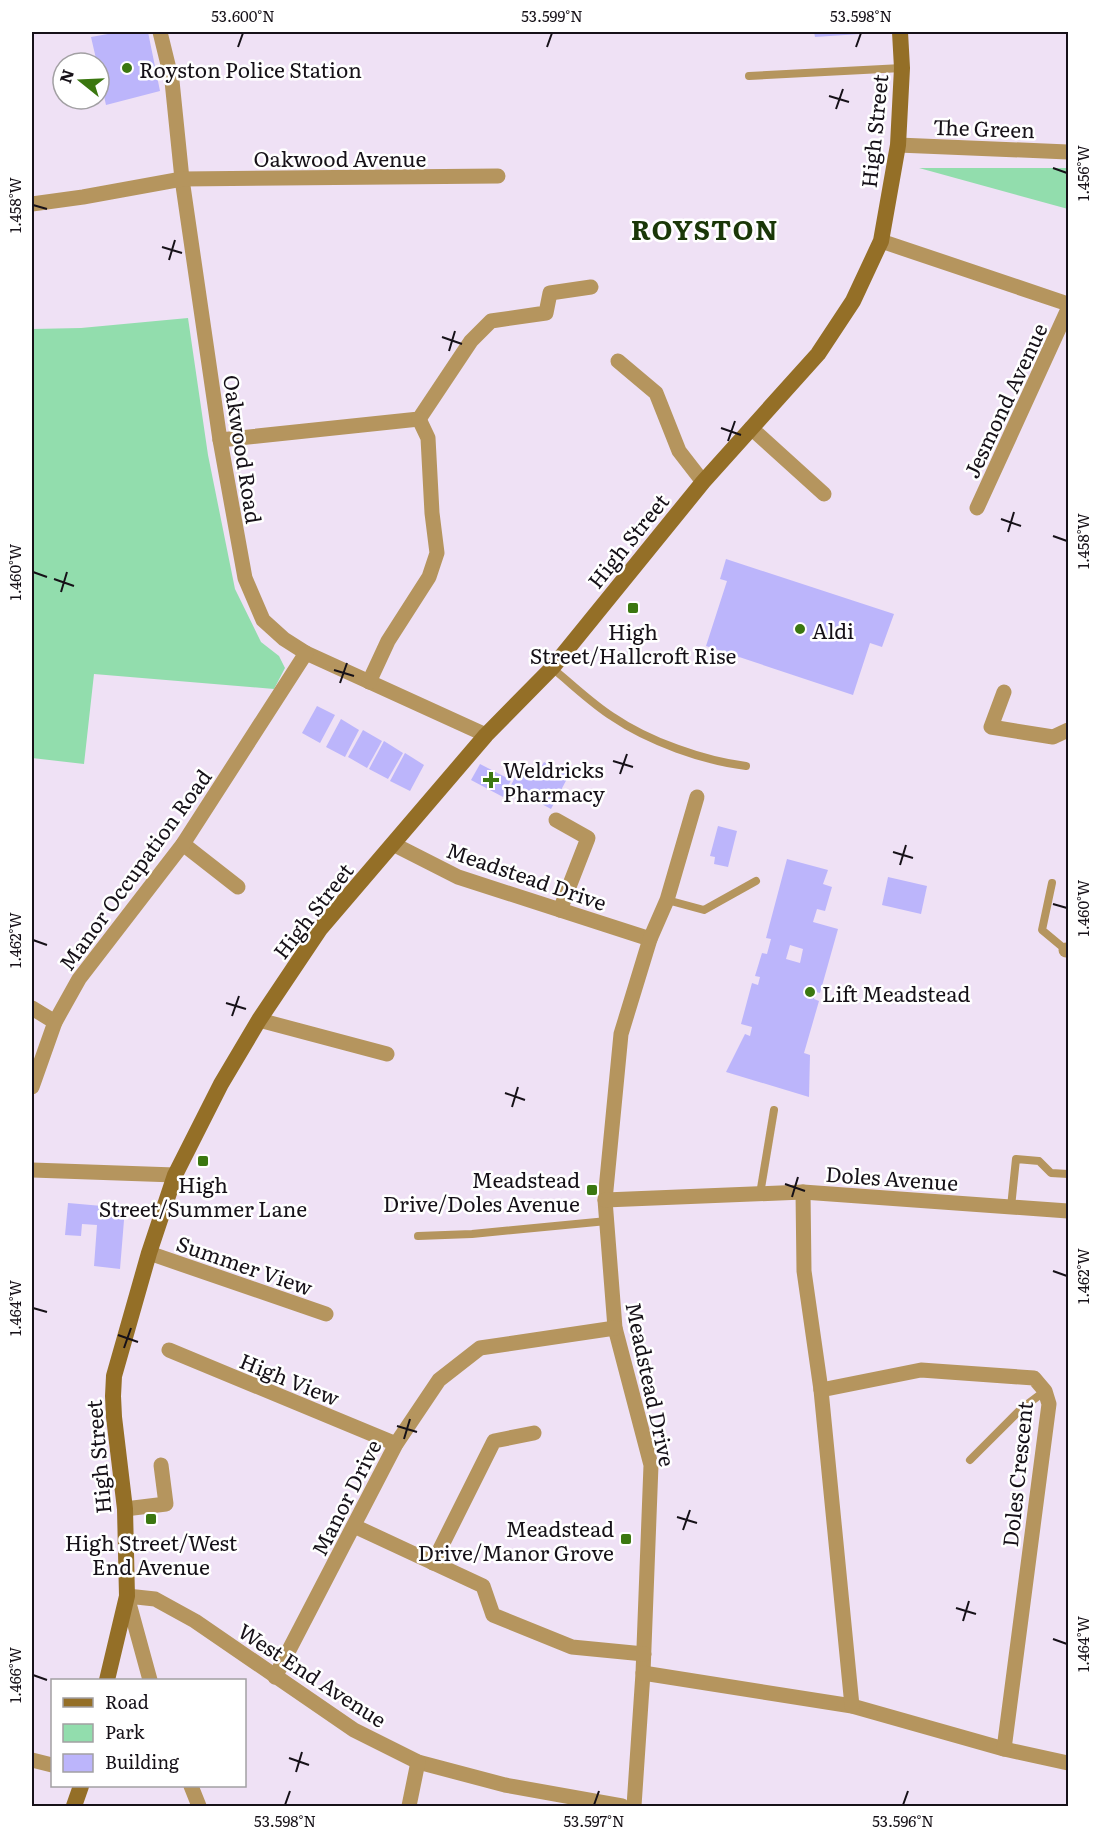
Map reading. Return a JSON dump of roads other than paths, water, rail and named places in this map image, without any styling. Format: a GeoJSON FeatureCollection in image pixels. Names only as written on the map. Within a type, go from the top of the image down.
{"type":"FeatureCollection","features":[{"type":"Feature","properties":{"kind":"main road","name":"High Street"},"geometry":{"type":"LineString","coordinates":[[107,1679],[127,1596],[124,1509],[114,1418],[114,1376],[149,1253],[175,1175],[221,1084],[259,1020],[321,929],[486,735],[552,668],[703,482],[818,354],[853,301],[881,241],[898,145],[902,68],[900,32]]}},
{"type":"Feature","properties":{"kind":"main road"},"geometry":{"type":"LineString","coordinates":[[74,1806],[80,1787]]}},
{"type":"Feature","properties":{"kind":"street","name":"Oakwood Road"},"geometry":{"type":"LineString","coordinates":[[160,32],[172,81],[182,179],[220,440],[245,578],[263,620],[284,639],[306,652],[486,735]]}},
{"type":"Feature","properties":{"kind":"street","name":"The Green"},"geometry":{"type":"LineString","coordinates":[[898,145],[1068,152]]}},
{"type":"Feature","properties":{"kind":"street","name":"Oakwood Avenue"},"geometry":{"type":"LineString","coordinates":[[32,204],[182,179],[498,177]]}},
{"type":"Feature","properties":{"kind":"street"},"geometry":{"type":"LineString","coordinates":[[881,241],[1068,304]]}},
{"type":"Feature","properties":{"kind":"street"},"geometry":{"type":"LineString","coordinates":[[419,419],[471,341],[491,321],[546,313],[550,293],[591,287]]}},
{"type":"Feature","properties":{"kind":"street","name":"Jesmond Avenue"},"geometry":{"type":"LineString","coordinates":[[977,508],[1068,309]]}},
{"type":"Feature","properties":{"kind":"street"},"geometry":{"type":"LineString","coordinates":[[618,361],[656,393],[679,451],[703,482]]}},
{"type":"Feature","properties":{"kind":"street"},"geometry":{"type":"LineString","coordinates":[[220,440],[419,419]]}},
{"type":"Feature","properties":{"kind":"street"},"geometry":{"type":"LineString","coordinates":[[369,682],[388,641],[429,577],[437,553],[432,513],[428,438],[419,419]]}},
{"type":"Feature","properties":{"kind":"street"},"geometry":{"type":"LineString","coordinates":[[751,428],[824,494]]}},
{"type":"Feature","properties":{"kind":"street","name":"Manor Occupation Road"},"geometry":{"type":"LineString","coordinates":[[32,1088],[55,1022],[79,979],[183,844],[306,652]]}},
{"type":"Feature","properties":{"kind":"street"},"geometry":{"type":"LineString","coordinates":[[1004,692],[991,727],[1053,737],[1068,730]]}},
{"type":"Feature","properties":{"kind":"street","name":"Meadstead Drive"},"geometry":{"type":"LineString","coordinates":[[634,1806],[644,1654],[651,1465],[615,1328],[605,1200],[621,1034],[650,939],[667,900],[697,797]]}},
{"type":"Feature","properties":{"kind":"street"},"geometry":{"type":"LineString","coordinates":[[556,820],[588,838],[560,910]]}},
{"type":"Feature","properties":{"kind":"street"},"geometry":{"type":"LineString","coordinates":[[183,844],[238,888]]}},
{"type":"Feature","properties":{"kind":"street","name":"Meadstead Drive"},"geometry":{"type":"LineString","coordinates":[[393,844],[458,877],[650,939]]}},
{"type":"Feature","properties":{"kind":"street"},"geometry":{"type":"LineString","coordinates":[[32,1008],[55,1022]]}},
{"type":"Feature","properties":{"kind":"street"},"geometry":{"type":"LineString","coordinates":[[259,1020],[387,1054]]}},
{"type":"Feature","properties":{"kind":"street"},"geometry":{"type":"LineString","coordinates":[[32,1170],[175,1175]]}},
{"type":"Feature","properties":{"kind":"street"},"geometry":{"type":"LineString","coordinates":[[803,1192],[804,1271],[821,1390],[852,1706]]}},
{"type":"Feature","properties":{"kind":"street","name":"Doles Avenue"},"geometry":{"type":"LineString","coordinates":[[605,1200],[803,1192],[1068,1211]]}},
{"type":"Feature","properties":{"kind":"street","name":"Summer View"},"geometry":{"type":"LineString","coordinates":[[149,1253],[326,1314]]}},
{"type":"Feature","properties":{"kind":"street","name":"Manor Drive"},"geometry":{"type":"LineString","coordinates":[[275,1677],[396,1444],[439,1380],[480,1348],[615,1328]]}},
{"type":"Feature","properties":{"kind":"street","name":"High View"},"geometry":{"type":"LineString","coordinates":[[169,1350],[396,1444]]}},
{"type":"Feature","properties":{"kind":"street","name":"Doles Crescent"},"geometry":{"type":"LineString","coordinates":[[821,1390],[921,1370],[1034,1378],[1045,1391],[1049,1404],[1004,1749]]}},
{"type":"Feature","properties":{"kind":"street"},"geometry":{"type":"LineString","coordinates":[[433,1563],[494,1441],[534,1433]]}},
{"type":"Feature","properties":{"kind":"street"},"geometry":{"type":"LineString","coordinates":[[124,1509],[166,1504],[161,1466]]}},
{"type":"Feature","properties":{"kind":"street"},"geometry":{"type":"LineString","coordinates":[[354,1526],[483,1586],[493,1615],[572,1647],[644,1654]]}},
{"type":"Feature","properties":{"kind":"street"},"geometry":{"type":"LineString","coordinates":[[127,1596],[150,1679]]}},
{"type":"Feature","properties":{"kind":"street","name":"West End Avenue"},"geometry":{"type":"LineString","coordinates":[[127,1596],[155,1599],[195,1621],[354,1730],[418,1762],[505,1785],[622,1806]]}},
{"type":"Feature","properties":{"kind":"street"},"geometry":{"type":"LineString","coordinates":[[643,1673],[852,1706],[1004,1749],[1068,1763]]}},
{"type":"Feature","properties":{"kind":"street"},"geometry":{"type":"LineString","coordinates":[[32,1760],[51,1765]]}},
{"type":"Feature","properties":{"kind":"street"},"geometry":{"type":"LineString","coordinates":[[410,1806],[418,1762]]}},
{"type":"Feature","properties":{"kind":"street"},"geometry":{"type":"LineString","coordinates":[[192,1787],[199,1806]]}},
{"type":"Feature","properties":{"kind":"lane"},"geometry":{"type":"LineString","coordinates":[[749,76],[902,68]]}},
{"type":"Feature","properties":{"kind":"lane"},"geometry":{"type":"LineString","coordinates":[[552,668],[612,717],[652,739],[723,764],[746,766]]}},
{"type":"Feature","properties":{"kind":"lane"},"geometry":{"type":"LineString","coordinates":[[667,900],[704,910],[756,881]]}},
{"type":"Feature","properties":{"kind":"lane"},"geometry":{"type":"LineString","coordinates":[[1052,883],[1042,930],[1067,950]]}},
{"type":"Feature","properties":{"kind":"lane"},"geometry":{"type":"LineString","coordinates":[[760,1194],[774,1110]]}},
{"type":"Feature","properties":{"kind":"lane"},"geometry":{"type":"LineString","coordinates":[[1011,1207],[1016,1159],[1039,1161],[1051,1173],[1068,1174]]}},
{"type":"Feature","properties":{"kind":"lane"},"geometry":{"type":"LineString","coordinates":[[418,1236],[472,1234],[607,1221]]}},
{"type":"Feature","properties":{"kind":"lane"},"geometry":{"type":"LineString","coordinates":[[970,1460],[1021,1409],[1045,1391]]}},
{"type":"Feature","properties":{"kind":"place","name":"Royston Police Station"},"geometry":{"type":"Point","coordinates":[127,68]}},
{"type":"Feature","properties":{"kind":"place","name":"High Street/Hallcroft Rise"},"geometry":{"type":"Point","coordinates":[633,608]}},
{"type":"Feature","properties":{"kind":"place","name":"Aldi"},"geometry":{"type":"Point","coordinates":[800,629]}},
{"type":"Feature","properties":{"kind":"place","name":"Weldricks Pharmacy"},"geometry":{"type":"Point","coordinates":[491,780]}},
{"type":"Feature","properties":{"kind":"place","name":"Lift Meadstead"},"geometry":{"type":"Point","coordinates":[810,992]}},
{"type":"Feature","properties":{"kind":"place","name":"High Street/Summer Lane"},"geometry":{"type":"Point","coordinates":[203,1161]}},
{"type":"Feature","properties":{"kind":"place","name":"Meadstead Drive/Doles Avenue"},"geometry":{"type":"Point","coordinates":[592,1190]}},
{"type":"Feature","properties":{"kind":"place","name":"High Street/West End Avenue"},"geometry":{"type":"Point","coordinates":[151,1519]}},
{"type":"Feature","properties":{"kind":"place","name":"Meadstead Drive/Manor Grove"},"geometry":{"type":"Point","coordinates":[626,1539]}},
{"type":"Feature","properties":{"kind":"district","name":"ROYSTON"},"geometry":{"type":"Point","coordinates":[705,228]}}]}
